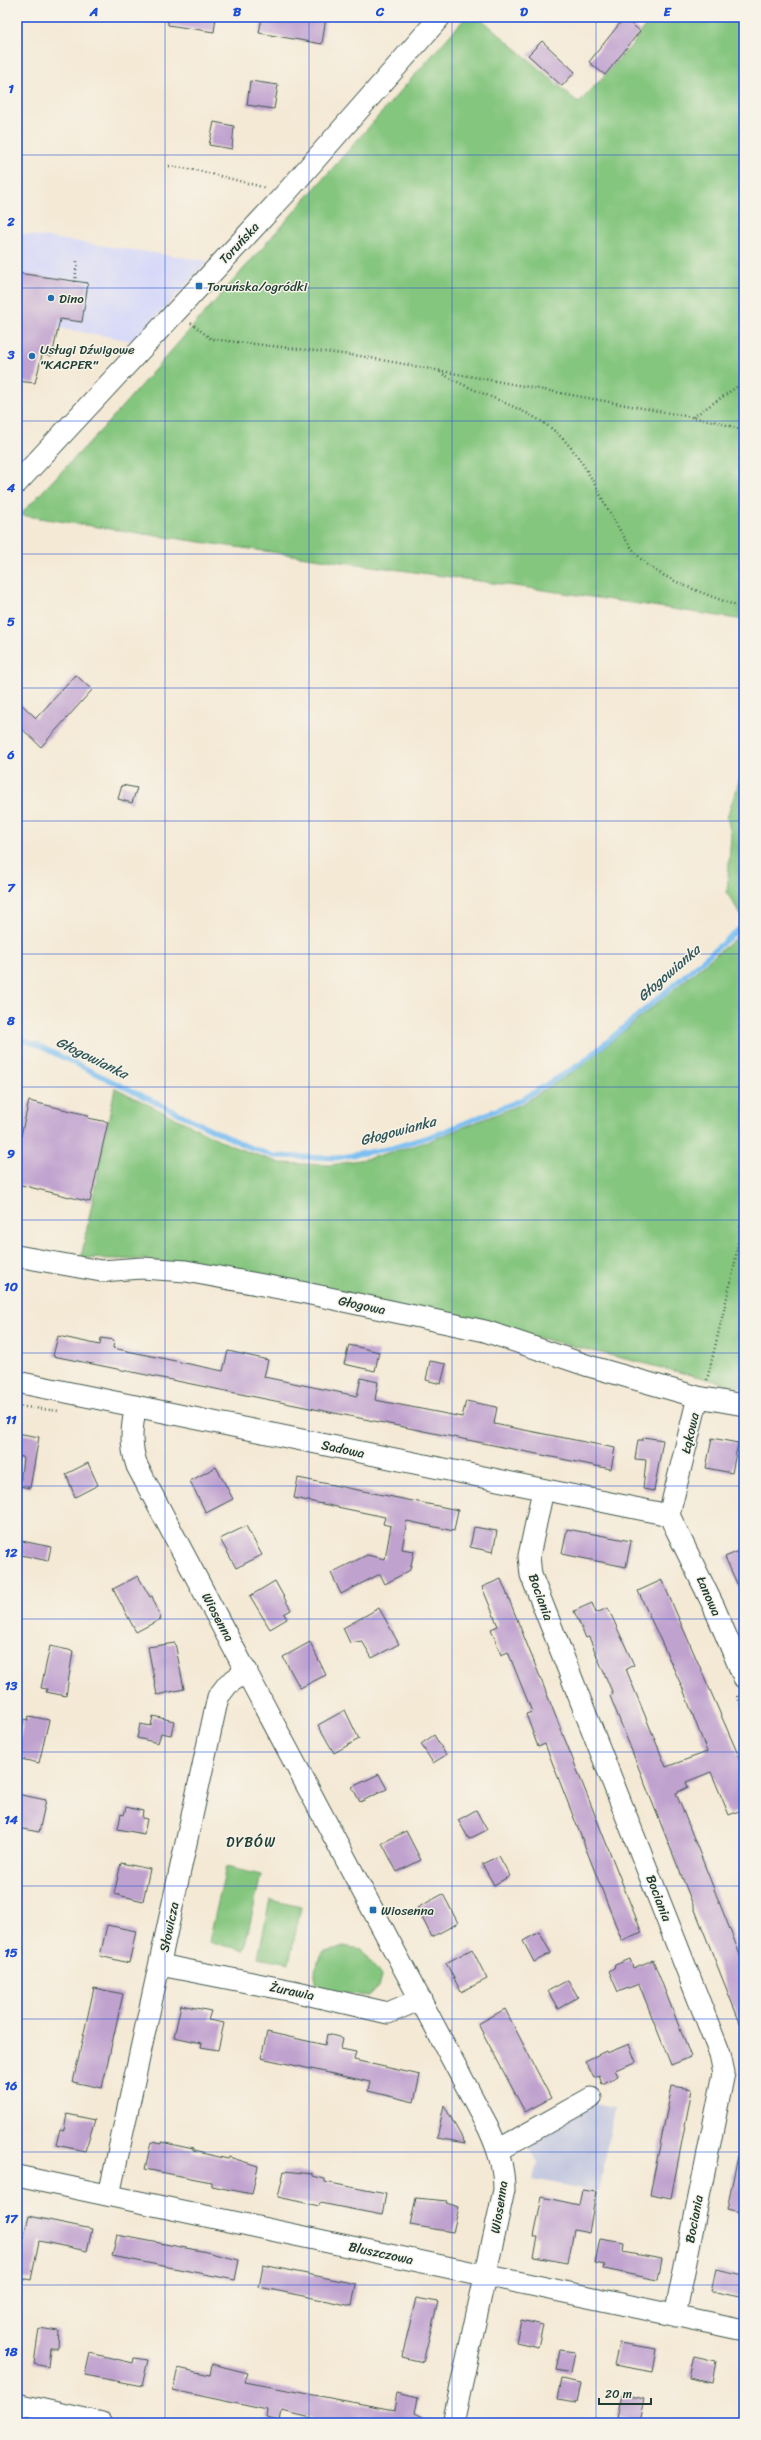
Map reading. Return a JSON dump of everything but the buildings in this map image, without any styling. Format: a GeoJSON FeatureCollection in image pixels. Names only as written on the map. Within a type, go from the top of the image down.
{"type":"FeatureCollection","features":[{"type":"Feature","properties":{"kind":"street","name":"Toruńska"},"geometry":{"type":"LineString","coordinates":[[17,483],[286,193],[440,17]]}},
{"type":"Feature","properties":{"kind":"street","name":"Głogowa"},"geometry":{"type":"LineString","coordinates":[[17,1256],[101,1271],[142,1268],[186,1271],[301,1292],[485,1331],[589,1366],[698,1396]]}},
{"type":"Feature","properties":{"kind":"street","name":"Sadowa"},"geometry":{"type":"LineString","coordinates":[[17,1382],[669,1515]]}},
{"type":"Feature","properties":{"kind":"street","name":"Łąkowa"},"geometry":{"type":"LineString","coordinates":[[669,1515],[698,1396],[744,1405]]}},
{"type":"Feature","properties":{"kind":"street","name":"Wiosenna"},"geometry":{"type":"LineString","coordinates":[[136,1406],[132,1427],[131,1450],[137,1466],[420,1999],[498,2150],[504,2169],[504,2190],[453,2423]]}},
{"type":"Feature","properties":{"kind":"street","name":"Bociania"},"geometry":{"type":"LineString","coordinates":[[543,1490],[529,1556],[531,1574],[720,2054],[724,2073],[675,2316]]}},
{"type":"Feature","properties":{"kind":"street","name":"Łanowa"},"geometry":{"type":"LineString","coordinates":[[669,1515],[714,1607],[739,1684]]}},
{"type":"Feature","properties":{"kind":"street","name":"Słowicza"},"geometry":{"type":"LineString","coordinates":[[109,2195],[218,1696],[228,1684],[247,1671]]}},
{"type":"Feature","properties":{"kind":"street","name":"Żurawia"},"geometry":{"type":"LineString","coordinates":[[160,1965],[293,1991],[388,2013],[420,1999]]}},
{"type":"Feature","properties":{"kind":"street"},"geometry":{"type":"LineString","coordinates":[[498,2150],[591,2098]]}},
{"type":"Feature","properties":{"kind":"street","name":"Bluszczowa"},"geometry":{"type":"LineString","coordinates":[[17,2176],[744,2330]]}},
{"type":"Feature","properties":{"kind":"street"},"geometry":{"type":"LineString","coordinates":[[17,2404],[102,2423]]}},
{"type":"Feature","properties":{"kind":"path"},"geometry":{"type":"LineString","coordinates":[[169,166],[200,171],[286,193]]}},
{"type":"Feature","properties":{"kind":"path"},"geometry":{"type":"LineString","coordinates":[[75,282],[77,261]]}},
{"type":"Feature","properties":{"kind":"path"},"geometry":{"type":"LineString","coordinates":[[177,311],[211,339],[360,356],[693,417],[718,422],[744,431]]}},
{"type":"Feature","properties":{"kind":"path"},"geometry":{"type":"LineString","coordinates":[[438,370],[525,413],[557,432],[577,454],[621,531],[642,559],[660,573],[744,609]]}},
{"type":"Feature","properties":{"kind":"path"},"geometry":{"type":"LineString","coordinates":[[693,417],[744,382]]}},
{"type":"Feature","properties":{"kind":"path"},"geometry":{"type":"LineString","coordinates":[[698,1396],[709,1374],[716,1335],[734,1268],[744,1205]]}},
{"type":"Feature","properties":{"kind":"path"},"geometry":{"type":"LineString","coordinates":[[17,1406],[65,1412]]}},
{"type":"Feature","properties":{"kind":"path"},"geometry":{"type":"LineString","coordinates":[[739,1684],[744,1712]]}},
{"type":"Feature","properties":{"kind":"shaded area"},"geometry":{"type":"Polygon","coordinates":[[[17,233],[208,261],[134,341],[17,321],[17,233]]]}},
{"type":"Feature","properties":{"kind":"shaded area"},"geometry":{"type":"Polygon","coordinates":[[[593,2104],[615,2108],[599,2192],[533,2179],[537,2163],[525,2141],[593,2104]]]}},
{"type":"Feature","properties":{"kind":"green space"},"geometry":{"type":"Polygon","coordinates":[[[466,17],[479,17],[579,103],[633,44],[651,17],[744,17],[744,443],[741,443],[744,444],[744,620],[20,515],[104,427],[466,17]]]}},
{"type":"Feature","properties":{"kind":"green space"},"geometry":{"type":"Polygon","coordinates":[[[744,767],[744,913],[741,915],[727,893],[731,834],[727,817],[744,767]]]}},
{"type":"Feature","properties":{"kind":"green space"},"geometry":{"type":"Polygon","coordinates":[[[744,931],[744,1388],[474,1322],[151,1260],[81,1258],[115,1088],[232,1146],[280,1163],[331,1165],[370,1158],[427,1142],[524,1103],[582,1066],[744,931]]]}},
{"type":"Feature","properties":{"kind":"green space"},"geometry":{"type":"Polygon","coordinates":[[[226,1867],[261,1875],[244,1950],[209,1942],[226,1867]]]}},
{"type":"Feature","properties":{"kind":"green space"},"geometry":{"type":"Polygon","coordinates":[[[270,1900],[301,1907],[289,1963],[258,1957],[270,1900]]]}},
{"type":"Feature","properties":{"kind":"green space"},"geometry":{"type":"Polygon","coordinates":[[[343,1946],[361,1949],[381,1976],[378,1987],[369,1996],[317,1988],[314,1970],[323,1953],[343,1946]]]}},
{"type":"Feature","properties":{"kind":"waterway","name":"Głogowianka"},"geometry":{"type":"LineString","coordinates":[[17,1038],[37,1045],[244,1145],[274,1156],[336,1158],[392,1148],[438,1134],[523,1099],[582,1063],[744,925]]}},
{"type":"Feature","properties":{"kind":"place","name":"Toruńska/ogródki"},"geometry":{"type":"Point","coordinates":[199,286]}},
{"type":"Feature","properties":{"kind":"place","name":"Dino"},"geometry":{"type":"Point","coordinates":[51,298]}},
{"type":"Feature","properties":{"kind":"place","name":"Usługi Dźwigowe \"KACPER\""},"geometry":{"type":"Point","coordinates":[32,356]}},
{"type":"Feature","properties":{"kind":"place","name":"Wiosenna"},"geometry":{"type":"Point","coordinates":[373,1910]}},
{"type":"Feature","properties":{"kind":"district","name":"DYBÓW"},"geometry":{"type":"Point","coordinates":[251,1842]}}]}
